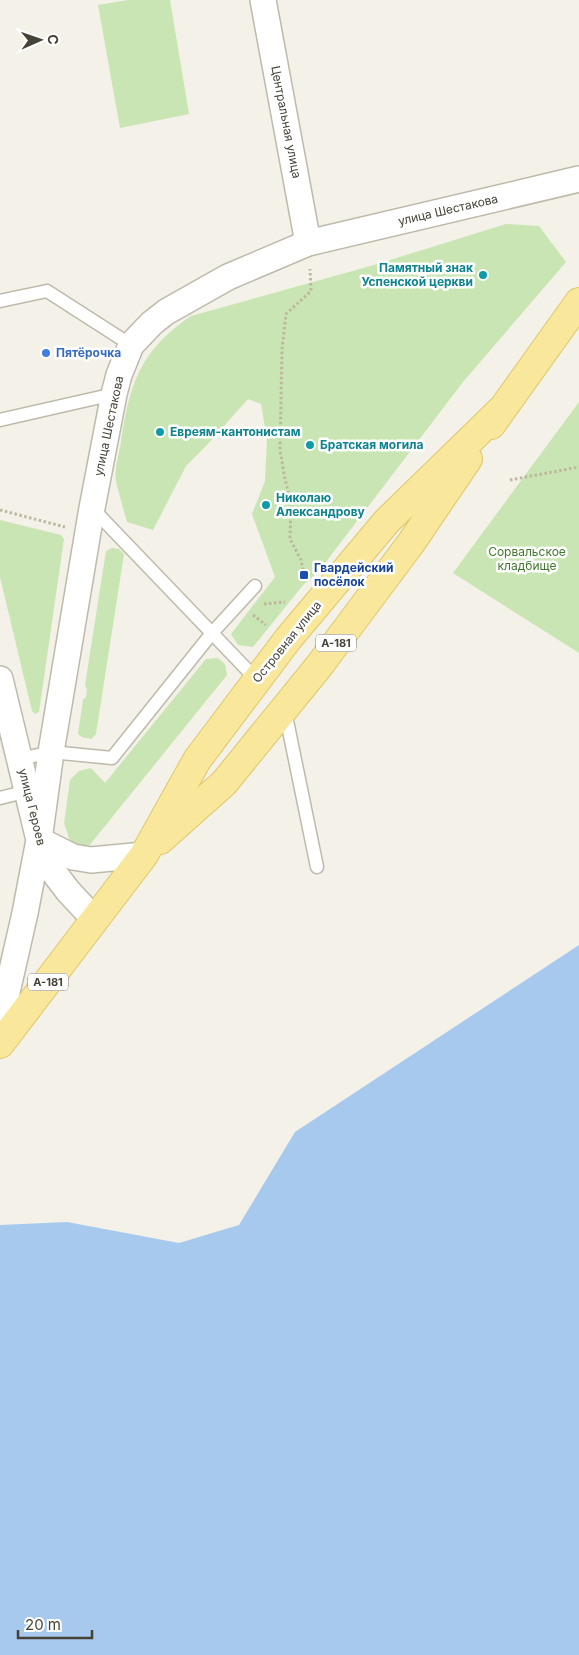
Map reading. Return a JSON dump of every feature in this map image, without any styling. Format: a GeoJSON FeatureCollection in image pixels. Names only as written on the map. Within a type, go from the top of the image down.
{"type":"FeatureCollection","features":[{"type":"Feature","properties":{"kind":"main road","name":"Островная улица"},"geometry":{"type":"LineString","coordinates":[[144,855],[224,783],[319,666],[411,542],[501,410],[579,302]]}},
{"type":"Feature","properties":{"kind":"main road","name":"Островная улица"},"geometry":{"type":"LineString","coordinates":[[0,1044],[144,855],[197,760],[256,679],[388,520],[501,410]]}},
{"type":"Feature","properties":{"kind":"main road"},"geometry":{"type":"LineString","coordinates":[[256,679],[284,708]]}},
{"type":"Feature","properties":{"kind":"street","name":"Центральная улица"},"geometry":{"type":"LineString","coordinates":[[263,0],[308,243]]}},
{"type":"Feature","properties":{"kind":"street","name":"улица Шестакова"},"geometry":{"type":"LineString","coordinates":[[0,1023],[26,913],[39,840],[50,752],[92,508],[114,394],[119,375],[131,345],[152,323],[166,312],[228,277],[308,243],[579,179]]}},
{"type":"Feature","properties":{"kind":"street","name":"улица Героев"},"geometry":{"type":"LineString","coordinates":[[0,679],[39,840],[49,866],[68,891],[95,920]]}},
{"type":"Feature","properties":{"kind":"street"},"geometry":{"type":"LineString","coordinates":[[39,840],[73,857],[91,860],[144,855]]}},
{"type":"Feature","properties":{"kind":"lane"},"geometry":{"type":"LineString","coordinates":[[0,301],[47,290],[131,345]]}},
{"type":"Feature","properties":{"kind":"lane"},"geometry":{"type":"LineString","coordinates":[[0,420],[114,394]]}},
{"type":"Feature","properties":{"kind":"lane"},"geometry":{"type":"LineString","coordinates":[[92,508],[256,679]]}},
{"type":"Feature","properties":{"kind":"lane"},"geometry":{"type":"LineString","coordinates":[[20,759],[50,752],[112,758],[212,633],[255,586]]}},
{"type":"Feature","properties":{"kind":"lane"},"geometry":{"type":"LineString","coordinates":[[284,708],[317,867]]}},
{"type":"Feature","properties":{"kind":"lane"},"geometry":{"type":"LineString","coordinates":[[0,798],[28,791]]}},
{"type":"Feature","properties":{"kind":"path"},"geometry":{"type":"LineString","coordinates":[[306,588],[301,560],[290,539],[291,504],[280,450],[284,328],[286,314],[311,290],[308,243]]}},
{"type":"Feature","properties":{"kind":"path"},"geometry":{"type":"LineString","coordinates":[[510,480],[579,467]]}},
{"type":"Feature","properties":{"kind":"path"},"geometry":{"type":"LineString","coordinates":[[0,510],[69,528]]}},
{"type":"Feature","properties":{"kind":"path"},"geometry":{"type":"LineString","coordinates":[[238,604],[288,601]]}},
{"type":"Feature","properties":{"kind":"path"},"geometry":{"type":"LineString","coordinates":[[238,604],[269,627]]}},
{"type":"Feature","properties":{"kind":"green space"},"geometry":{"type":"Polygon","coordinates":[[[128,0],[170,0],[189,114],[120,128],[98,5],[128,0]]]}},
{"type":"Feature","properties":{"kind":"green space"},"geometry":{"type":"Polygon","coordinates":[[[506,224],[539,226],[566,262],[463,382],[319,571],[304,584],[253,647],[238,645],[231,634],[275,577],[252,514],[265,481],[267,439],[261,404],[248,399],[186,466],[153,530],[127,522],[116,481],[116,467],[129,402],[140,370],[160,342],[191,316],[374,265],[506,224]]]}},
{"type":"Feature","properties":{"kind":"green space","name":"Сорвальское кладбище"},"geometry":{"type":"Polygon","coordinates":[[[579,402],[579,653],[453,573],[579,402]]]}},
{"type":"Feature","properties":{"kind":"green space"},"geometry":{"type":"Polygon","coordinates":[[[0,520],[61,535],[64,539],[39,712],[35,714],[32,711],[0,577],[0,520]]]}},
{"type":"Feature","properties":{"kind":"green space"},"geometry":{"type":"Polygon","coordinates":[[[112,548],[119,549],[124,554],[96,734],[91,739],[78,734],[83,700],[86,697],[87,689],[85,685],[106,551],[112,548]]]}},
{"type":"Feature","properties":{"kind":"green space"},"geometry":{"type":"Polygon","coordinates":[[[218,658],[225,664],[227,675],[84,852],[71,844],[64,823],[70,780],[79,771],[91,768],[105,783],[206,659],[218,658]]]}},
{"type":"Feature","properties":{"kind":"water"},"geometry":{"type":"Polygon","coordinates":[[[579,945],[579,1655],[0,1655],[0,1225],[67,1222],[179,1243],[239,1225],[295,1132],[579,945]]]}},
{"type":"Feature","properties":{"kind":"place","name":"Памятный знак Успенской церкви"},"geometry":{"type":"Point","coordinates":[483,275]}},
{"type":"Feature","properties":{"kind":"place","name":"Пятёрочка"},"geometry":{"type":"Point","coordinates":[46,353]}},
{"type":"Feature","properties":{"kind":"place","name":"Евреям-кантонистам"},"geometry":{"type":"Point","coordinates":[160,432]}},
{"type":"Feature","properties":{"kind":"place","name":"Братская могила"},"geometry":{"type":"Point","coordinates":[310,445]}},
{"type":"Feature","properties":{"kind":"place","name":"Николаю Александрову"},"geometry":{"type":"Point","coordinates":[266,505]}},
{"type":"Feature","properties":{"kind":"place","name":"Гвардейский посёлок"},"geometry":{"type":"Point","coordinates":[304,575]}}]}
